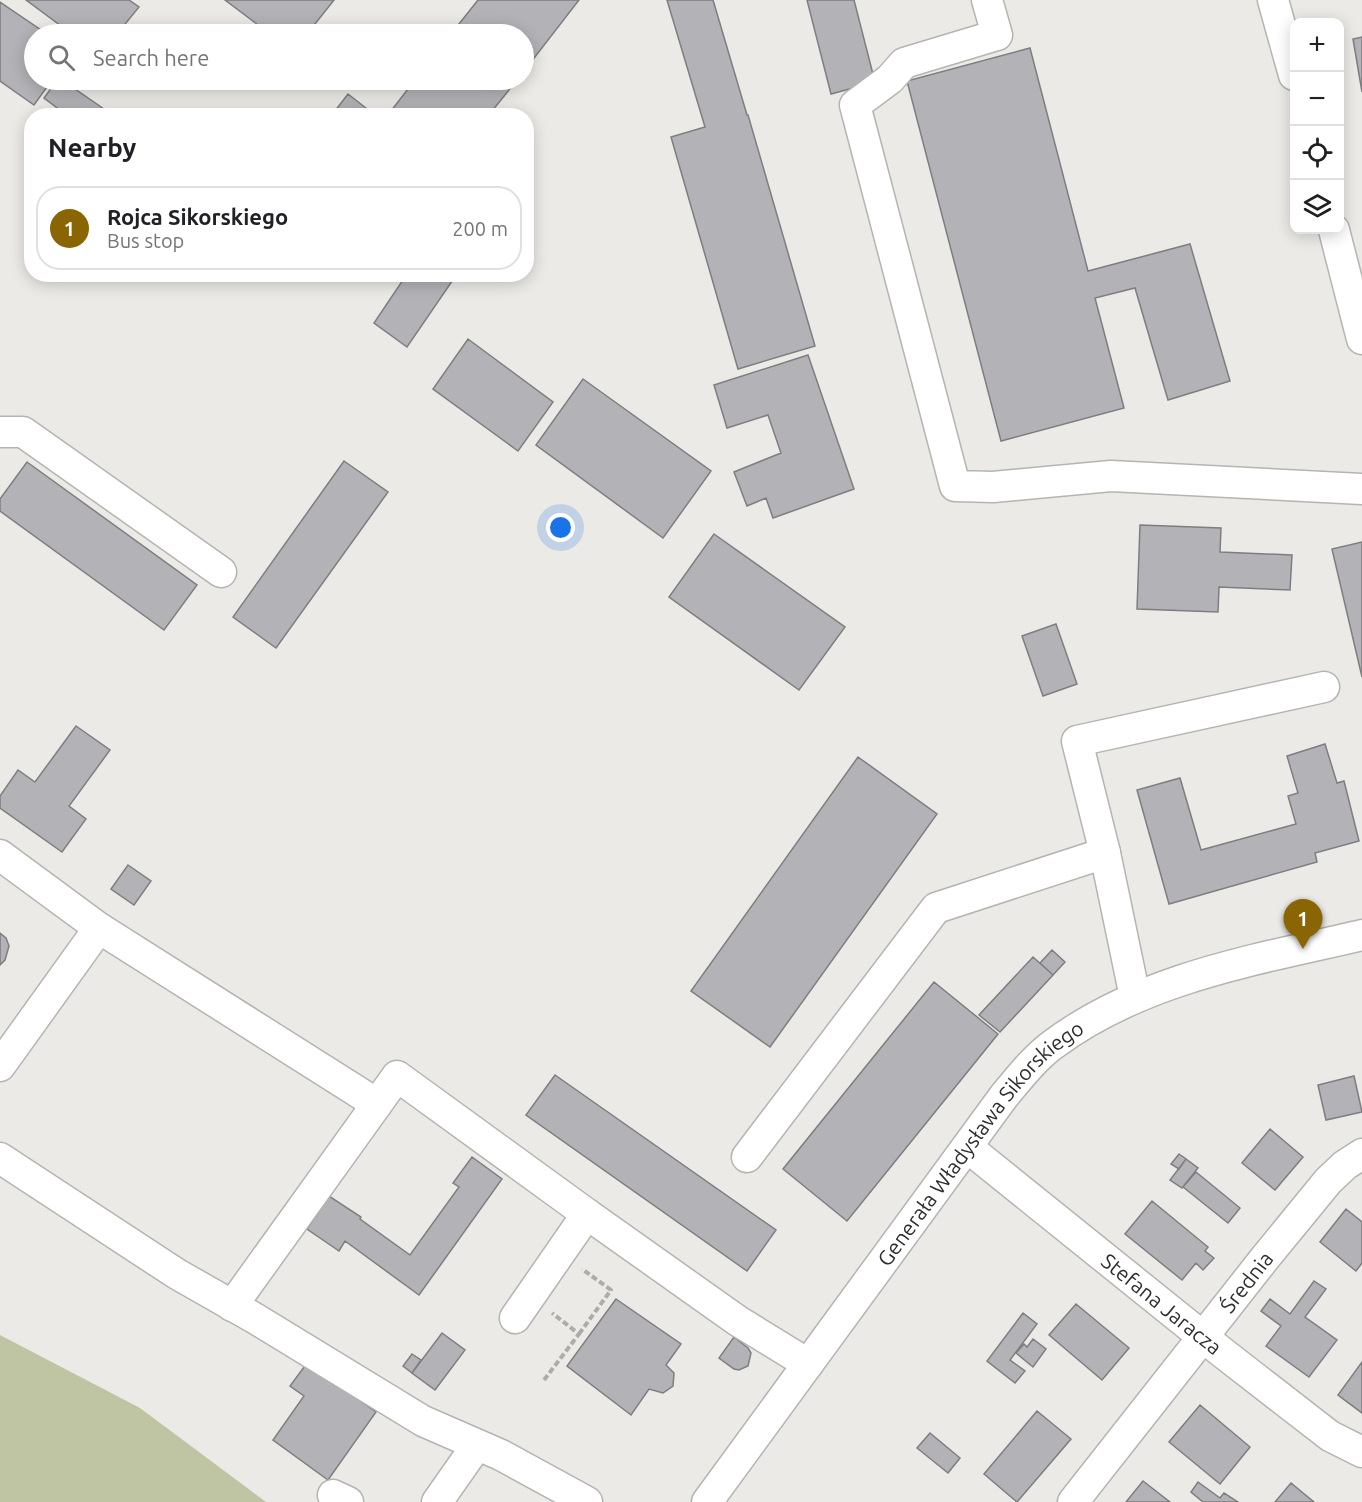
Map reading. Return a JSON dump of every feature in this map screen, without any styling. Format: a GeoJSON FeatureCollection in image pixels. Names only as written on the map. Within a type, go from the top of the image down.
{"type":"FeatureCollection","features":[{"type":"Feature","properties":{"kind":"street"},"geometry":{"type":"LineString","coordinates":[[987,0],[997,35],[904,63],[890,79],[855,105],[955,486],[993,487],[1111,476],[1362,489]]}},
{"type":"Feature","properties":{"kind":"street"},"geometry":{"type":"LineString","coordinates":[[1272,0],[1293,72]]}},
{"type":"Feature","properties":{"kind":"street"},"geometry":{"type":"LineString","coordinates":[[1335,234],[1362,339]]}},
{"type":"Feature","properties":{"kind":"street"},"geometry":{"type":"LineString","coordinates":[[0,432],[23,432],[221,572]]}},
{"type":"Feature","properties":{"kind":"street"},"geometry":{"type":"LineString","coordinates":[[1135,997],[1105,853],[1077,741],[1324,687]]}},
{"type":"Feature","properties":{"kind":"street"},"geometry":{"type":"LineString","coordinates":[[747,1157],[936,908],[1105,853]]}},
{"type":"Feature","properties":{"kind":"street"},"geometry":{"type":"LineString","coordinates":[[0,855],[99,927],[377,1104]]}},
{"type":"Feature","properties":{"kind":"street"},"geometry":{"type":"LineString","coordinates":[[0,1066],[99,927]]}},
{"type":"Feature","properties":{"kind":"street","name":"Generała Władysława Sikorskiego"},"geometry":{"type":"LineString","coordinates":[[707,1502],[1004,1095],[1026,1069],[1050,1047],[1100,1015],[1135,997],[1175,982],[1214,970],[1362,935]]}},
{"type":"Feature","properties":{"kind":"street"},"geometry":{"type":"LineString","coordinates":[[232,1306],[397,1076],[738,1320],[808,1364]]}},
{"type":"Feature","properties":{"kind":"street","name":"Stefana Jaracza"},"geometry":{"type":"LineString","coordinates":[[967,1147],[1330,1436],[1362,1452]]}},
{"type":"Feature","properties":{"kind":"street","name":"Średnia"},"geometry":{"type":"LineString","coordinates":[[1073,1502],[1328,1181],[1345,1165],[1362,1154]]}},
{"type":"Feature","properties":{"kind":"street"},"geometry":{"type":"LineString","coordinates":[[0,1158],[177,1274],[423,1421],[501,1455],[587,1502]]}},
{"type":"Feature","properties":{"kind":"street"},"geometry":{"type":"LineString","coordinates":[[522,1307],[587,1214]]}},
{"type":"Feature","properties":{"kind":"street"},"geometry":{"type":"LineString","coordinates":[[436,1502],[477,1445]]}},
{"type":"Feature","properties":{"kind":"path"},"geometry":{"type":"LineString","coordinates":[[544,1380],[610,1290],[560,1253]]}},
{"type":"Feature","properties":{"kind":"path"},"geometry":{"type":"LineString","coordinates":[[522,1307],[579,1334]]}},
{"type":"Feature","properties":{"kind":"green space"},"geometry":{"type":"Polygon","coordinates":[[[0,1335],[140,1408],[266,1502],[0,1502],[0,1335]]]}},
{"type":"Feature","properties":{"kind":"building"},"geometry":{"type":"Polygon","coordinates":[[[26,0],[129,0],[139,7],[125,24],[58,24],[26,0]]]}},
{"type":"Feature","properties":{"kind":"building"},"geometry":{"type":"Polygon","coordinates":[[[225,0],[334,0],[315,24],[257,24],[225,0]]]}},
{"type":"Feature","properties":{"kind":"building"},"geometry":{"type":"Polygon","coordinates":[[[478,0],[579,0],[534,58],[534,24],[459,24],[478,0]]]}},
{"type":"Feature","properties":{"kind":"building"},"geometry":{"type":"Polygon","coordinates":[[[667,0],[713,0],[815,346],[738,369],[671,137],[705,127],[667,0]]]}},
{"type":"Feature","properties":{"kind":"building"},"geometry":{"type":"Polygon","coordinates":[[[807,0],[854,0],[875,82],[831,94],[807,0]]]}},
{"type":"Feature","properties":{"kind":"building"},"geometry":{"type":"Polygon","coordinates":[[[0,2],[32,24],[24,24],[24,90],[45,90],[34,105],[0,81],[0,2]]]}},
{"type":"Feature","properties":{"kind":"building"},"geometry":{"type":"Polygon","coordinates":[[[1362,37],[1362,92],[1353,39],[1362,37]]]}},
{"type":"Feature","properties":{"kind":"building"},"geometry":{"type":"Polygon","coordinates":[[[1030,48],[1088,271],[1190,244],[1230,381],[1168,400],[1135,288],[1095,298],[1124,408],[1001,441],[907,81],[1030,48]]]}},
{"type":"Feature","properties":{"kind":"building"},"geometry":{"type":"Polygon","coordinates":[[[50,90],[76,90],[102,108],[57,108],[44,98],[50,90]]]}},
{"type":"Feature","properties":{"kind":"building"},"geometry":{"type":"Polygon","coordinates":[[[407,90],[509,90],[494,108],[393,108],[407,90]]]}},
{"type":"Feature","properties":{"kind":"building"},"geometry":{"type":"Polygon","coordinates":[[[348,94],[366,108],[337,108],[348,94]]]}},
{"type":"Feature","properties":{"kind":"building"},"geometry":{"type":"Polygon","coordinates":[[[402,282],[452,282],[407,347],[374,323],[402,282]]]}},
{"type":"Feature","properties":{"kind":"building"},"geometry":{"type":"Polygon","coordinates":[[[468,339],[553,402],[518,451],[433,389],[468,339]]]}},
{"type":"Feature","properties":{"kind":"building"},"geometry":{"type":"Polygon","coordinates":[[[808,355],[854,489],[773,518],[766,498],[747,506],[734,472],[781,453],[768,415],[727,428],[714,385],[808,355]]]}},
{"type":"Feature","properties":{"kind":"building"},"geometry":{"type":"Polygon","coordinates":[[[583,379],[711,471],[663,538],[536,445],[583,379]]]}},
{"type":"Feature","properties":{"kind":"building"},"geometry":{"type":"Polygon","coordinates":[[[344,461],[388,492],[276,648],[233,617],[344,461]]]}},
{"type":"Feature","properties":{"kind":"building"},"geometry":{"type":"Polygon","coordinates":[[[27,462],[197,585],[164,630],[0,511],[0,499],[27,462]]]}},
{"type":"Feature","properties":{"kind":"building"},"geometry":{"type":"Polygon","coordinates":[[[1140,525],[1221,528],[1220,552],[1292,555],[1290,590],[1219,587],[1218,612],[1137,609],[1140,525]]]}},
{"type":"Feature","properties":{"kind":"building"},"geometry":{"type":"Polygon","coordinates":[[[714,534],[845,627],[799,690],[669,597],[714,534]]]}},
{"type":"Feature","properties":{"kind":"building"},"geometry":{"type":"Polygon","coordinates":[[[1362,542],[1362,677],[1332,549],[1362,542]]]}},
{"type":"Feature","properties":{"kind":"building"},"geometry":{"type":"Polygon","coordinates":[[[1056,624],[1077,684],[1043,696],[1022,636],[1056,624]]]}},
{"type":"Feature","properties":{"kind":"building"},"geometry":{"type":"Polygon","coordinates":[[[76,726],[110,750],[69,806],[86,819],[62,852],[0,808],[0,796],[18,770],[35,782],[76,726]]]}},
{"type":"Feature","properties":{"kind":"building"},"geometry":{"type":"Polygon","coordinates":[[[1325,744],[1337,783],[1344,781],[1359,841],[1315,853],[1317,862],[1169,904],[1137,790],[1180,778],[1201,850],[1296,824],[1288,796],[1298,793],[1287,756],[1325,744]]]}},
{"type":"Feature","properties":{"kind":"building"},"geometry":{"type":"Polygon","coordinates":[[[858,757],[937,814],[770,1047],[691,991],[858,757]]]}},
{"type":"Feature","properties":{"kind":"building"},"geometry":{"type":"Polygon","coordinates":[[[128,865],[151,881],[134,905],[111,889],[128,865]]]}},
{"type":"Feature","properties":{"kind":"building"},"geometry":{"type":"Polygon","coordinates":[[[0,933],[6,938],[9,946],[5,960],[0,965],[0,933]]]}},
{"type":"Feature","properties":{"kind":"building"},"geometry":{"type":"Polygon","coordinates":[[[1052,950],[1065,962],[1053,975],[1040,963],[1052,950]]]}},
{"type":"Feature","properties":{"kind":"building"},"geometry":{"type":"Polygon","coordinates":[[[1033,957],[1053,975],[1000,1032],[979,1015],[1033,957]]]}},
{"type":"Feature","properties":{"kind":"building"},"geometry":{"type":"Polygon","coordinates":[[[934,982],[998,1034],[847,1221],[783,1169],[934,982]]]}},
{"type":"Feature","properties":{"kind":"building"},"geometry":{"type":"Polygon","coordinates":[[[555,1075],[776,1230],[747,1271],[526,1115],[555,1075]]]}},
{"type":"Feature","properties":{"kind":"building"},"geometry":{"type":"Polygon","coordinates":[[[1354,1076],[1362,1112],[1326,1120],[1318,1085],[1354,1076]]]}},
{"type":"Feature","properties":{"kind":"building"},"geometry":{"type":"Polygon","coordinates":[[[1270,1129],[1303,1157],[1275,1190],[1242,1163],[1270,1129]]]}},
{"type":"Feature","properties":{"kind":"building"},"geometry":{"type":"Polygon","coordinates":[[[1179,1154],[1186,1159],[1179,1169],[1171,1164],[1179,1154]]]}},
{"type":"Feature","properties":{"kind":"building"},"geometry":{"type":"Polygon","coordinates":[[[472,1157],[502,1179],[419,1295],[345,1241],[339,1251],[307,1229],[329,1196],[361,1217],[360,1219],[410,1255],[459,1187],[453,1183],[472,1157]]]}},
{"type":"Feature","properties":{"kind":"building"},"geometry":{"type":"Polygon","coordinates":[[[1186,1159],[1198,1168],[1182,1188],[1170,1180],[1186,1159]]]}},
{"type":"Feature","properties":{"kind":"building"},"geometry":{"type":"Polygon","coordinates":[[[1196,1172],[1240,1208],[1228,1223],[1183,1187],[1196,1172]]]}},
{"type":"Feature","properties":{"kind":"building"},"geometry":{"type":"Polygon","coordinates":[[[1152,1201],[1208,1247],[1205,1251],[1214,1258],[1203,1270],[1196,1263],[1182,1280],[1125,1234],[1152,1201]]]}},
{"type":"Feature","properties":{"kind":"building"},"geometry":{"type":"Polygon","coordinates":[[[1346,1209],[1362,1222],[1362,1263],[1356,1271],[1320,1242],[1346,1209]]]}},
{"type":"Feature","properties":{"kind":"building"},"geometry":{"type":"Polygon","coordinates":[[[1314,1281],[1326,1289],[1305,1317],[1337,1340],[1309,1377],[1266,1346],[1281,1326],[1261,1311],[1270,1299],[1290,1314],[1314,1281]]]}},
{"type":"Feature","properties":{"kind":"building"},"geometry":{"type":"Polygon","coordinates":[[[616,1299],[681,1344],[666,1365],[674,1373],[673,1386],[663,1393],[649,1389],[631,1415],[567,1366],[616,1299]]]}},
{"type":"Feature","properties":{"kind":"building"},"geometry":{"type":"Polygon","coordinates":[[[1076,1304],[1129,1348],[1102,1380],[1049,1335],[1076,1304]]]}},
{"type":"Feature","properties":{"kind":"building"},"geometry":{"type":"Polygon","coordinates":[[[1023,1313],[1037,1324],[1010,1360],[1025,1371],[1015,1383],[987,1361],[1023,1313]]]}},
{"type":"Feature","properties":{"kind":"building"},"geometry":{"type":"Polygon","coordinates":[[[442,1333],[465,1350],[435,1390],[412,1373],[442,1333]]]}},
{"type":"Feature","properties":{"kind":"building"},"geometry":{"type":"Polygon","coordinates":[[[734,1337],[751,1353],[748,1366],[739,1370],[719,1358],[734,1337]]]}},
{"type":"Feature","properties":{"kind":"building"},"geometry":{"type":"Polygon","coordinates":[[[1033,1339],[1046,1349],[1033,1367],[1016,1353],[1024,1344],[1027,1347],[1033,1339]]]}},
{"type":"Feature","properties":{"kind":"building"},"geometry":{"type":"Polygon","coordinates":[[[412,1354],[421,1360],[412,1373],[403,1366],[412,1354]]]}},
{"type":"Feature","properties":{"kind":"building"},"geometry":{"type":"Polygon","coordinates":[[[1362,1362],[1362,1413],[1338,1395],[1362,1362]]]}},
{"type":"Feature","properties":{"kind":"building"},"geometry":{"type":"Polygon","coordinates":[[[307,1363],[376,1412],[328,1480],[273,1440],[304,1396],[290,1386],[307,1363]]]}},
{"type":"Feature","properties":{"kind":"building"},"geometry":{"type":"Polygon","coordinates":[[[1200,1405],[1250,1447],[1220,1484],[1169,1442],[1200,1405]]]}},
{"type":"Feature","properties":{"kind":"building"},"geometry":{"type":"Polygon","coordinates":[[[1037,1411],[1071,1439],[1017,1502],[984,1474],[1037,1411]]]}},
{"type":"Feature","properties":{"kind":"building"},"geometry":{"type":"Polygon","coordinates":[[[930,1433],[960,1458],[948,1473],[917,1448],[930,1433]]]}},
{"type":"Feature","properties":{"kind":"building"},"geometry":{"type":"Polygon","coordinates":[[[1143,1481],[1170,1502],[1126,1502],[1143,1481]]]}},
{"type":"Feature","properties":{"kind":"building"},"geometry":{"type":"Polygon","coordinates":[[[1198,1482],[1220,1498],[1224,1493],[1238,1502],[1203,1502],[1191,1492],[1198,1482]]]}},
{"type":"Feature","properties":{"kind":"building"},"geometry":{"type":"Polygon","coordinates":[[[1291,1483],[1314,1502],[1275,1502],[1291,1483]]]}},
{"type":"Feature","properties":{"kind":"place","name":"Rojca Sikorskiego"},"geometry":{"type":"Point","coordinates":[1303,949]}}]}
